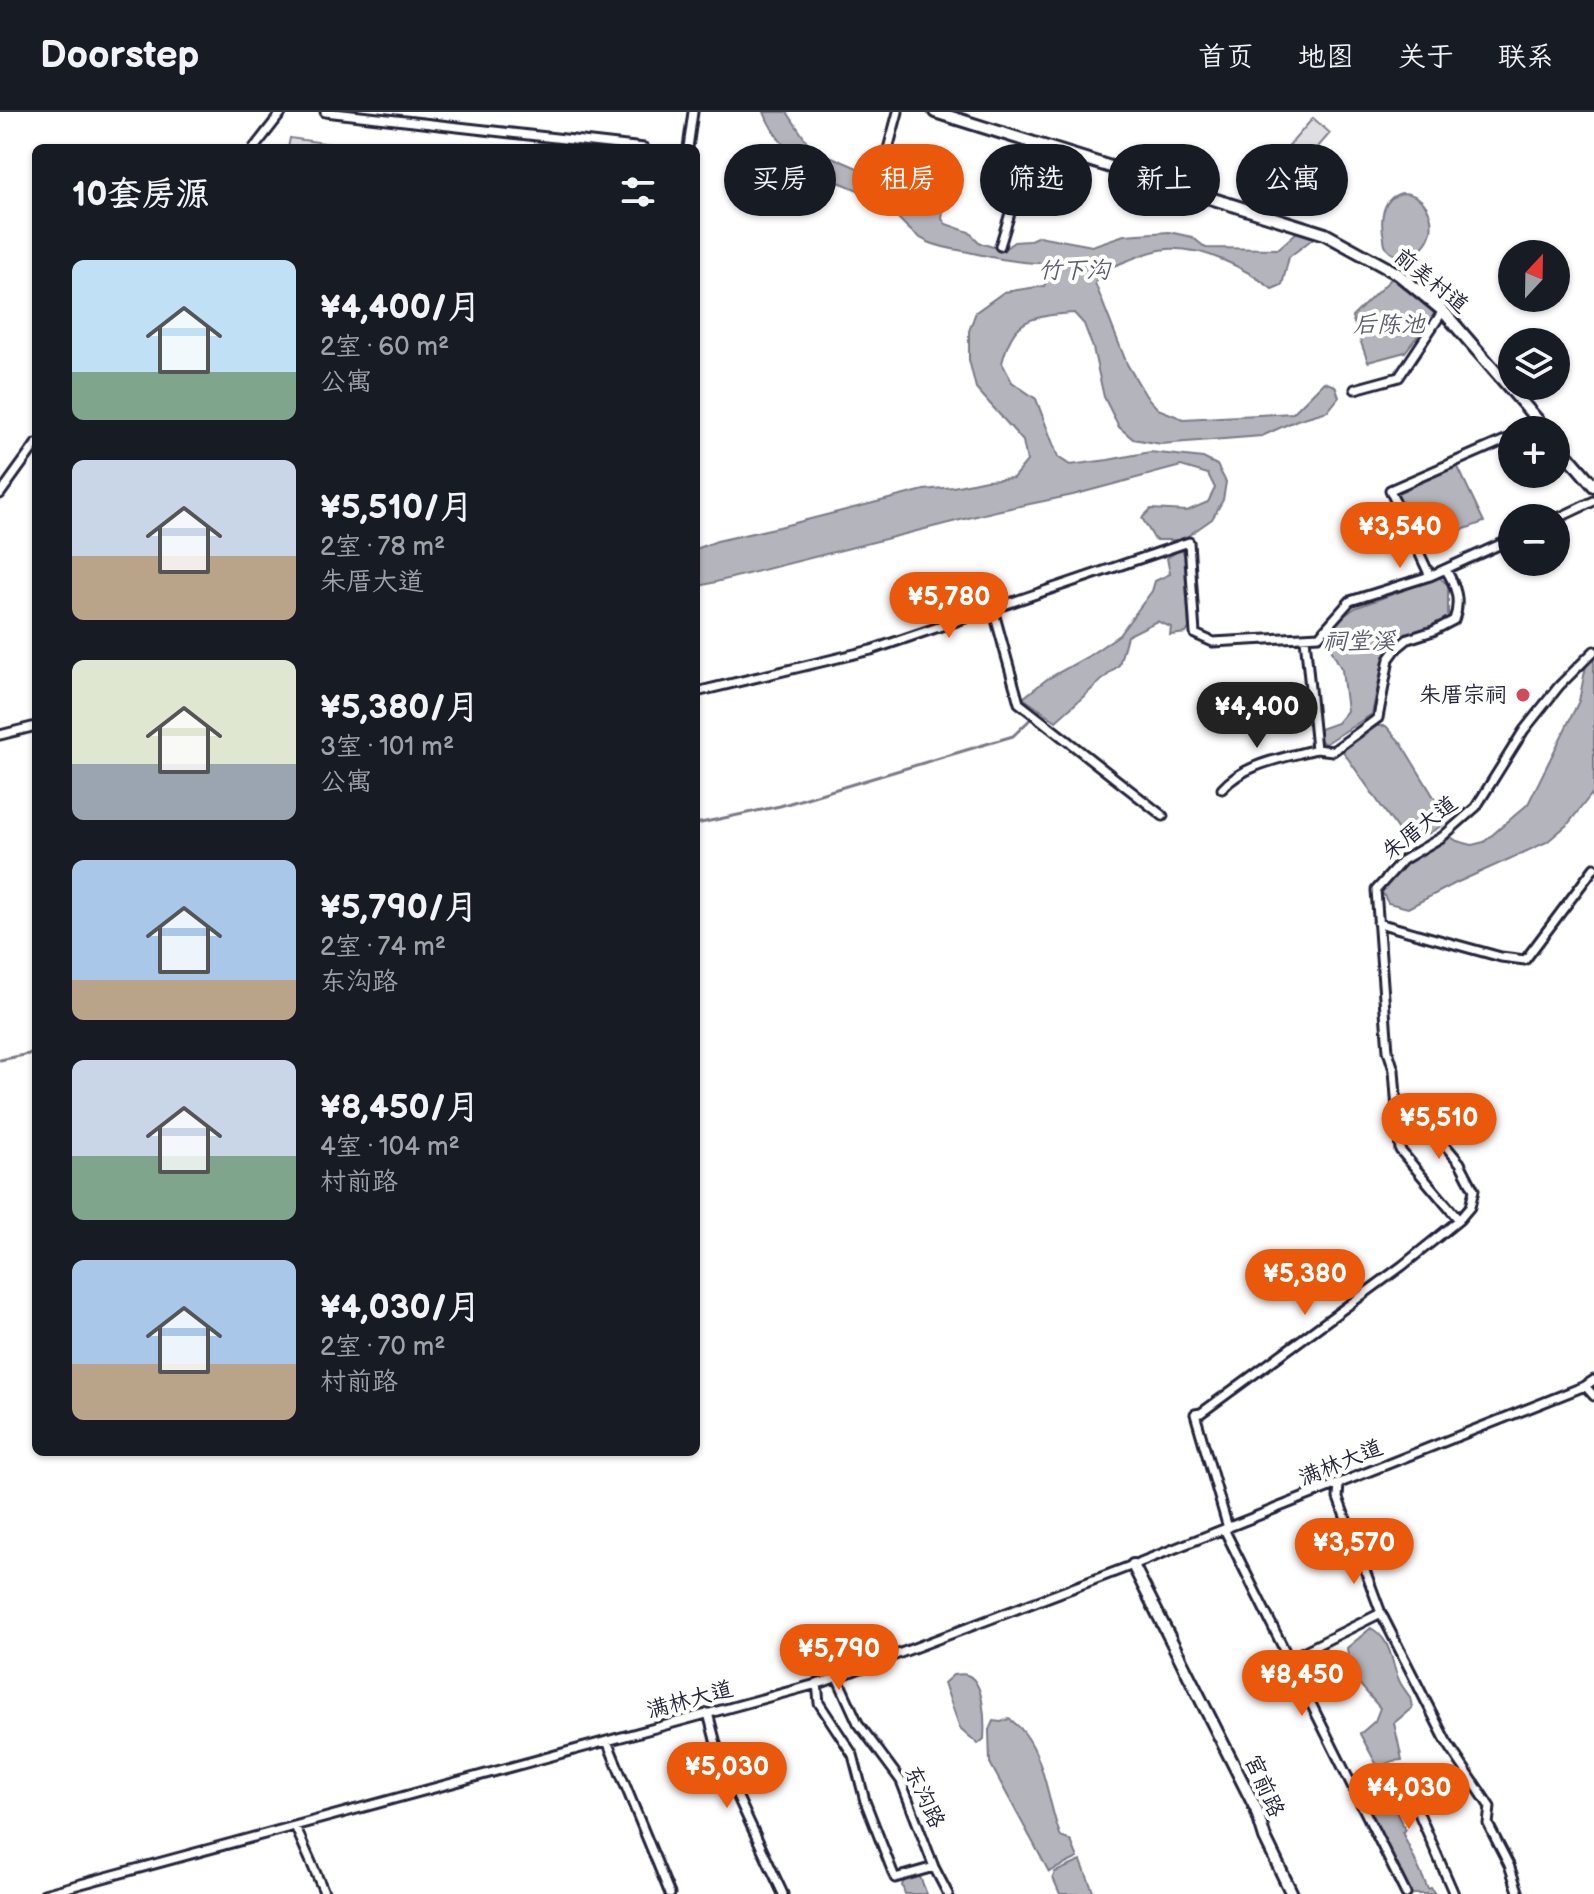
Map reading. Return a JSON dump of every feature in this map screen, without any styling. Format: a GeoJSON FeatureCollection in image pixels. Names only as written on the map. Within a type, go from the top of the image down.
{"type":"FeatureCollection","features":[{"type":"Feature","properties":{"kind":"street"},"geometry":{"type":"LineString","coordinates":[[257,144],[282,112]]}},
{"type":"Feature","properties":{"kind":"street"},"geometry":{"type":"LineString","coordinates":[[325,112],[609,144]]}},
{"type":"Feature","properties":{"kind":"street"},"geometry":{"type":"LineString","coordinates":[[689,144],[693,112]]}},
{"type":"Feature","properties":{"kind":"street"},"geometry":{"type":"LineString","coordinates":[[889,144],[898,112]]}},
{"type":"Feature","properties":{"kind":"street","name":"前美村道"},"geometry":{"type":"LineString","coordinates":[[935,112],[1325,234],[1398,274],[1443,311],[1534,416]]}},
{"type":"Feature","properties":{"kind":"street"},"geometry":{"type":"LineString","coordinates":[[1000,246],[1032,141]]}},
{"type":"Feature","properties":{"kind":"street"},"geometry":{"type":"LineString","coordinates":[[1355,389],[1399,377],[1443,311]]}},
{"type":"Feature","properties":{"kind":"street"},"geometry":{"type":"LineString","coordinates":[[1430,576],[1390,490],[1498,443]]}},
{"type":"Feature","properties":{"kind":"street"},"geometry":{"type":"LineString","coordinates":[[0,494],[32,450]]}},
{"type":"Feature","properties":{"kind":"street"},"geometry":{"type":"LineString","coordinates":[[1570,458],[1594,486]]}},
{"type":"Feature","properties":{"kind":"street"},"geometry":{"type":"LineString","coordinates":[[1570,512],[1594,501]]}},
{"type":"Feature","properties":{"kind":"street"},"geometry":{"type":"LineString","coordinates":[[700,691],[871,650],[1189,542],[1195,634],[1213,642],[1319,636],[1350,601],[1430,576],[1498,546]]}},
{"type":"Feature","properties":{"kind":"street"},"geometry":{"type":"LineString","coordinates":[[1222,789],[1242,771],[1316,749],[1333,751],[1378,718],[1389,659],[1397,648],[1408,639],[1454,620],[1458,608],[1457,593],[1446,570]]}},
{"type":"Feature","properties":{"kind":"street"},"geometry":{"type":"LineString","coordinates":[[993,609],[1019,703],[1163,816]]}},
{"type":"Feature","properties":{"kind":"street"},"geometry":{"type":"LineString","coordinates":[[1305,638],[1316,749]]}},
{"type":"Feature","properties":{"kind":"street","name":"朱厝大道"},"geometry":{"type":"LineString","coordinates":[[1459,1220],[1400,1150],[1394,1070],[1388,1051],[1376,890],[1403,860],[1442,837],[1476,807],[1524,730],[1559,686],[1594,651]]}},
{"type":"Feature","properties":{"kind":"street"},"geometry":{"type":"LineString","coordinates":[[0,735],[32,727]]}},
{"type":"Feature","properties":{"kind":"street"},"geometry":{"type":"LineString","coordinates":[[1378,923],[1501,957],[1525,960],[1594,868]]}},
{"type":"Feature","properties":{"kind":"street"},"geometry":{"type":"LineString","coordinates":[[1396,1114],[1418,1113],[1460,1163],[1474,1190],[1470,1207],[1459,1220],[1394,1271],[1201,1413],[1195,1414],[1226,1528],[1406,1894]]}},
{"type":"Feature","properties":{"kind":"street","name":"满林大道"},"geometry":{"type":"LineString","coordinates":[[44,1894],[837,1677],[1133,1565],[1594,1380]]}},
{"type":"Feature","properties":{"kind":"street"},"geometry":{"type":"LineString","coordinates":[[1585,1386],[1594,1396]]}},
{"type":"Feature","properties":{"kind":"street"},"geometry":{"type":"LineString","coordinates":[[1339,1484],[1338,1498],[1381,1613],[1446,1741],[1490,1807],[1488,1824],[1509,1865],[1519,1894]]}},
{"type":"Feature","properties":{"kind":"street","name":"宫前路"},"geometry":{"type":"LineString","coordinates":[[1133,1565],[1256,1809],[1265,1838],[1292,1894]]}},
{"type":"Feature","properties":{"kind":"street"},"geometry":{"type":"LineString","coordinates":[[1289,1659],[1381,1613]]}},
{"type":"Feature","properties":{"kind":"street","name":"东沟路"},"geometry":{"type":"LineString","coordinates":[[837,1677],[858,1723],[901,1781],[934,1867],[948,1894]]}},
{"type":"Feature","properties":{"kind":"street"},"geometry":{"type":"LineString","coordinates":[[817,1683],[819,1703],[853,1755],[865,1801],[895,1878],[934,1867]]}},
{"type":"Feature","properties":{"kind":"street"},"geometry":{"type":"LineString","coordinates":[[708,1713],[720,1759],[783,1894]]}},
{"type":"Feature","properties":{"kind":"street"},"geometry":{"type":"LineString","coordinates":[[607,1741],[670,1894]]}},
{"type":"Feature","properties":{"kind":"street"},"geometry":{"type":"LineString","coordinates":[[1351,1783],[1376,1777],[1411,1795],[1454,1894]]}},
{"type":"Feature","properties":{"kind":"street"},"geometry":{"type":"LineString","coordinates":[[295,1826],[325,1894]]}},
{"type":"Feature","properties":{"kind":"shaded area"},"geometry":{"type":"Polygon","coordinates":[[[1313,118],[1330,133],[1321,144],[1291,144],[1313,118]]]}},
{"type":"Feature","properties":{"kind":"shaded area"},"geometry":{"type":"Polygon","coordinates":[[[290,138],[331,144],[289,144],[290,138]]]}},
{"type":"Feature","properties":{"kind":"water","name":"竹下沟"},"geometry":{"type":"Polygon","coordinates":[[[764,112],[787,112],[808,144],[784,144],[764,112]]]}},
{"type":"Feature","properties":{"kind":"water","name":"竹下沟"},"geometry":{"type":"Polygon","coordinates":[[[836,159],[852,166],[852,187],[836,181],[836,159]]]}},
{"type":"Feature","properties":{"kind":"water"},"geometry":{"type":"Polygon","coordinates":[[[1402,193],[1420,199],[1432,224],[1426,242],[1419,250],[1401,257],[1387,248],[1382,224],[1386,205],[1402,193]]]}},
{"type":"Feature","properties":{"kind":"water","name":"竹下沟"},"geometry":{"type":"Polygon","coordinates":[[[896,216],[942,216],[946,224],[969,232],[980,243],[1003,250],[1014,242],[1039,236],[1092,246],[1124,235],[1169,232],[1192,237],[1206,248],[1278,249],[1297,232],[1315,237],[1289,257],[1282,285],[1272,289],[1223,260],[1181,249],[1150,252],[1134,258],[1106,270],[1095,283],[1127,364],[1146,396],[1158,409],[1183,419],[1293,413],[1324,382],[1335,386],[1339,397],[1328,411],[1297,420],[1262,436],[1161,444],[1133,439],[1119,427],[1104,397],[1084,324],[1074,313],[1035,318],[1018,328],[1012,336],[1002,363],[1012,382],[1036,399],[1058,457],[1070,465],[1150,452],[1203,458],[1217,465],[1226,482],[1223,500],[1212,519],[1182,540],[1155,540],[1142,518],[1151,509],[1187,511],[1208,502],[1215,488],[1208,474],[1181,466],[700,586],[700,547],[924,490],[1013,478],[1027,461],[1023,441],[976,388],[969,360],[969,331],[976,312],[1004,292],[1044,286],[1047,274],[1043,263],[941,247],[921,239],[896,216]]]}},
{"type":"Feature","properties":{"kind":"water","name":"后陈池"},"geometry":{"type":"Polygon","coordinates":[[[1394,276],[1436,312],[1405,352],[1368,362],[1352,317],[1394,276]]]}},
{"type":"Feature","properties":{"kind":"water"},"geometry":{"type":"Polygon","coordinates":[[[1457,465],[1484,522],[1421,545],[1395,491],[1457,465]]]}},
{"type":"Feature","properties":{"kind":"water"},"geometry":{"type":"Polygon","coordinates":[[[1181,549],[1184,554],[1189,628],[1186,633],[1170,635],[1171,627],[1157,621],[1127,636],[1119,665],[1056,721],[1023,698],[1047,679],[1119,635],[1152,591],[1155,581],[1170,574],[1167,558],[1181,549]]]}},
{"type":"Feature","properties":{"kind":"water","name":"祠堂溪"},"geometry":{"type":"Polygon","coordinates":[[[1439,577],[1448,585],[1448,618],[1390,645],[1383,661],[1372,714],[1325,744],[1320,740],[1320,729],[1337,723],[1347,711],[1342,670],[1324,636],[1355,608],[1439,577]]]}},
{"type":"Feature","properties":{"kind":"water"},"geometry":{"type":"Polygon","coordinates":[[[1594,658],[1594,791],[1568,824],[1547,842],[1408,908],[1388,903],[1382,892],[1405,863],[1449,836],[1472,845],[1484,842],[1528,804],[1579,701],[1586,666],[1594,658]]]}},
{"type":"Feature","properties":{"kind":"water"},"geometry":{"type":"Polygon","coordinates":[[[1375,726],[1386,726],[1401,743],[1443,812],[1444,824],[1427,835],[1416,838],[1398,830],[1342,750],[1375,726]]]}},
{"type":"Feature","properties":{"kind":"water"},"geometry":{"type":"Polygon","coordinates":[[[1371,1628],[1388,1646],[1397,1677],[1412,1708],[1394,1723],[1402,1760],[1378,1767],[1360,1734],[1375,1721],[1380,1708],[1351,1674],[1347,1648],[1371,1628]]]}},
{"type":"Feature","properties":{"kind":"water"},"geometry":{"type":"Polygon","coordinates":[[[965,1674],[973,1679],[981,1694],[984,1739],[978,1744],[960,1728],[944,1683],[953,1675],[965,1674]]]}},
{"type":"Feature","properties":{"kind":"water"},"geometry":{"type":"Polygon","coordinates":[[[1009,1719],[1030,1742],[1043,1773],[1061,1837],[1071,1841],[1078,1858],[1049,1872],[990,1763],[989,1730],[993,1721],[1009,1719]]]}},
{"type":"Feature","properties":{"kind":"water"},"geometry":{"type":"Polygon","coordinates":[[[1379,1789],[1387,1793],[1428,1889],[1431,1888],[1435,1894],[1412,1894],[1362,1798],[1370,1790],[1379,1789]]]}},
{"type":"Feature","properties":{"kind":"water"},"geometry":{"type":"Polygon","coordinates":[[[1081,1861],[1094,1894],[1060,1894],[1053,1878],[1055,1872],[1081,1861]]]}},
{"type":"Feature","properties":{"kind":"water"},"geometry":{"type":"Polygon","coordinates":[[[915,1875],[920,1877],[927,1894],[905,1894],[902,1885],[905,1879],[915,1875]]]}},
{"type":"Feature","properties":{"kind":"waterway"},"geometry":{"type":"LineString","coordinates":[[700,823],[780,806],[1013,736],[1040,710]]}},
{"type":"Feature","properties":{"kind":"waterway"},"geometry":{"type":"LineString","coordinates":[[0,1060],[32,1052]]}},
{"type":"Feature","properties":{"kind":"place","name":"朱厝宗祠"},"geometry":{"type":"Point","coordinates":[1523,695]}}]}
